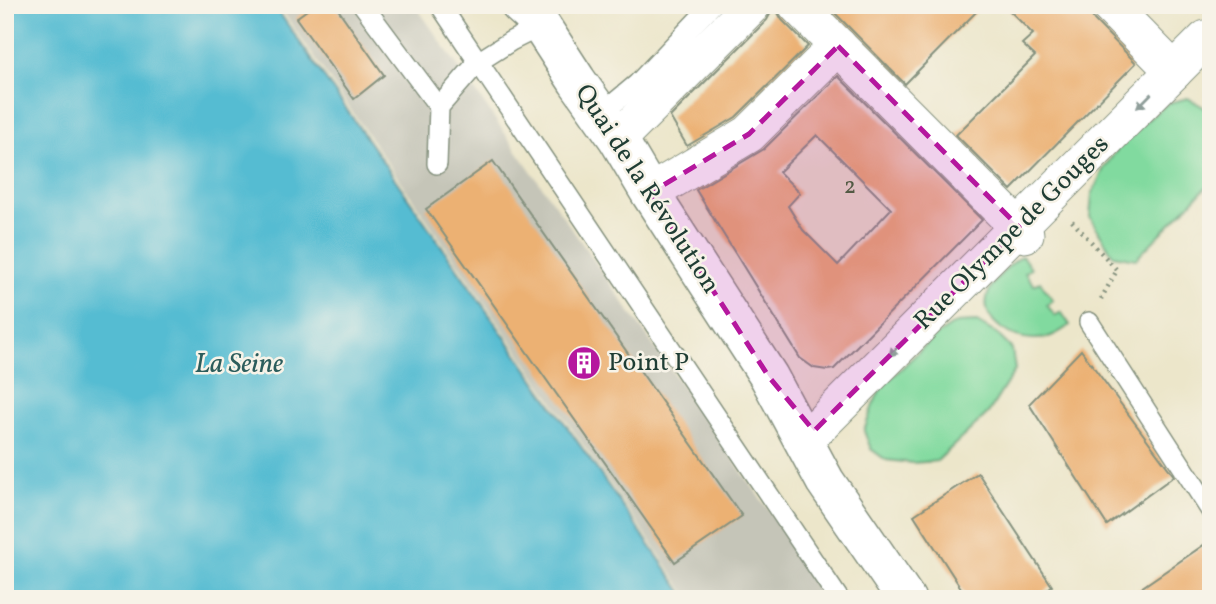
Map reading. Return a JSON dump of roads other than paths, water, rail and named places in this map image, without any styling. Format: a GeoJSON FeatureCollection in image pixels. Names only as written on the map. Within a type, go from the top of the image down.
{"type":"FeatureCollection","features":[{"type":"Feature","properties":{"kind":"main road","name":"Quai de la Révolution"},"geometry":{"type":"LineString","coordinates":[[533,14],[610,127],[769,377],[825,481],[906,599]]}},
{"type":"Feature","properties":{"kind":"main road","name":"Quai de la Révolution"},"geometry":{"type":"LineString","coordinates":[[769,377],[814,431],[932,599]]}},
{"type":"Feature","properties":{"kind":"street"},"geometry":{"type":"LineString","coordinates":[[610,127],[752,5]]}},
{"type":"Feature","properties":{"kind":"street"},"geometry":{"type":"LineString","coordinates":[[797,5],[1022,231]]}},
{"type":"Feature","properties":{"kind":"street"},"geometry":{"type":"LineString","coordinates":[[1109,5],[1174,71]]}},
{"type":"Feature","properties":{"kind":"street","name":"Rue Olympe de Gouges"},"geometry":{"type":"LineString","coordinates":[[814,431],[1022,231],[1049,197],[1206,39],[1211,38]]}},
{"type":"Feature","properties":{"kind":"street"},"geometry":{"type":"LineString","coordinates":[[650,193],[749,134],[838,46]]}},
{"type":"Feature","properties":{"kind":"lane"},"geometry":{"type":"LineString","coordinates":[[363,5],[439,107],[437,164]]}},
{"type":"Feature","properties":{"kind":"lane"},"geometry":{"type":"LineString","coordinates":[[440,5],[839,599]]}},
{"type":"Feature","properties":{"kind":"lane"},"geometry":{"type":"LineString","coordinates":[[610,127],[637,84],[712,5]]}},
{"type":"Feature","properties":{"kind":"lane"},"geometry":{"type":"LineString","coordinates":[[439,107],[478,62],[511,41],[533,14]]}},
{"type":"Feature","properties":{"kind":"lane"},"geometry":{"type":"LineString","coordinates":[[1090,322],[1211,511]]}},
{"type":"Feature","properties":{"kind":"water","name":"La Seine"},"geometry":{"type":"Polygon","coordinates":[[[5,5],[274,5],[687,599],[5,599],[5,5]]]}},
{"type":"Feature","properties":{"kind":"place","name":"Point P"},"geometry":{"type":"Point","coordinates":[584,363]}}]}
